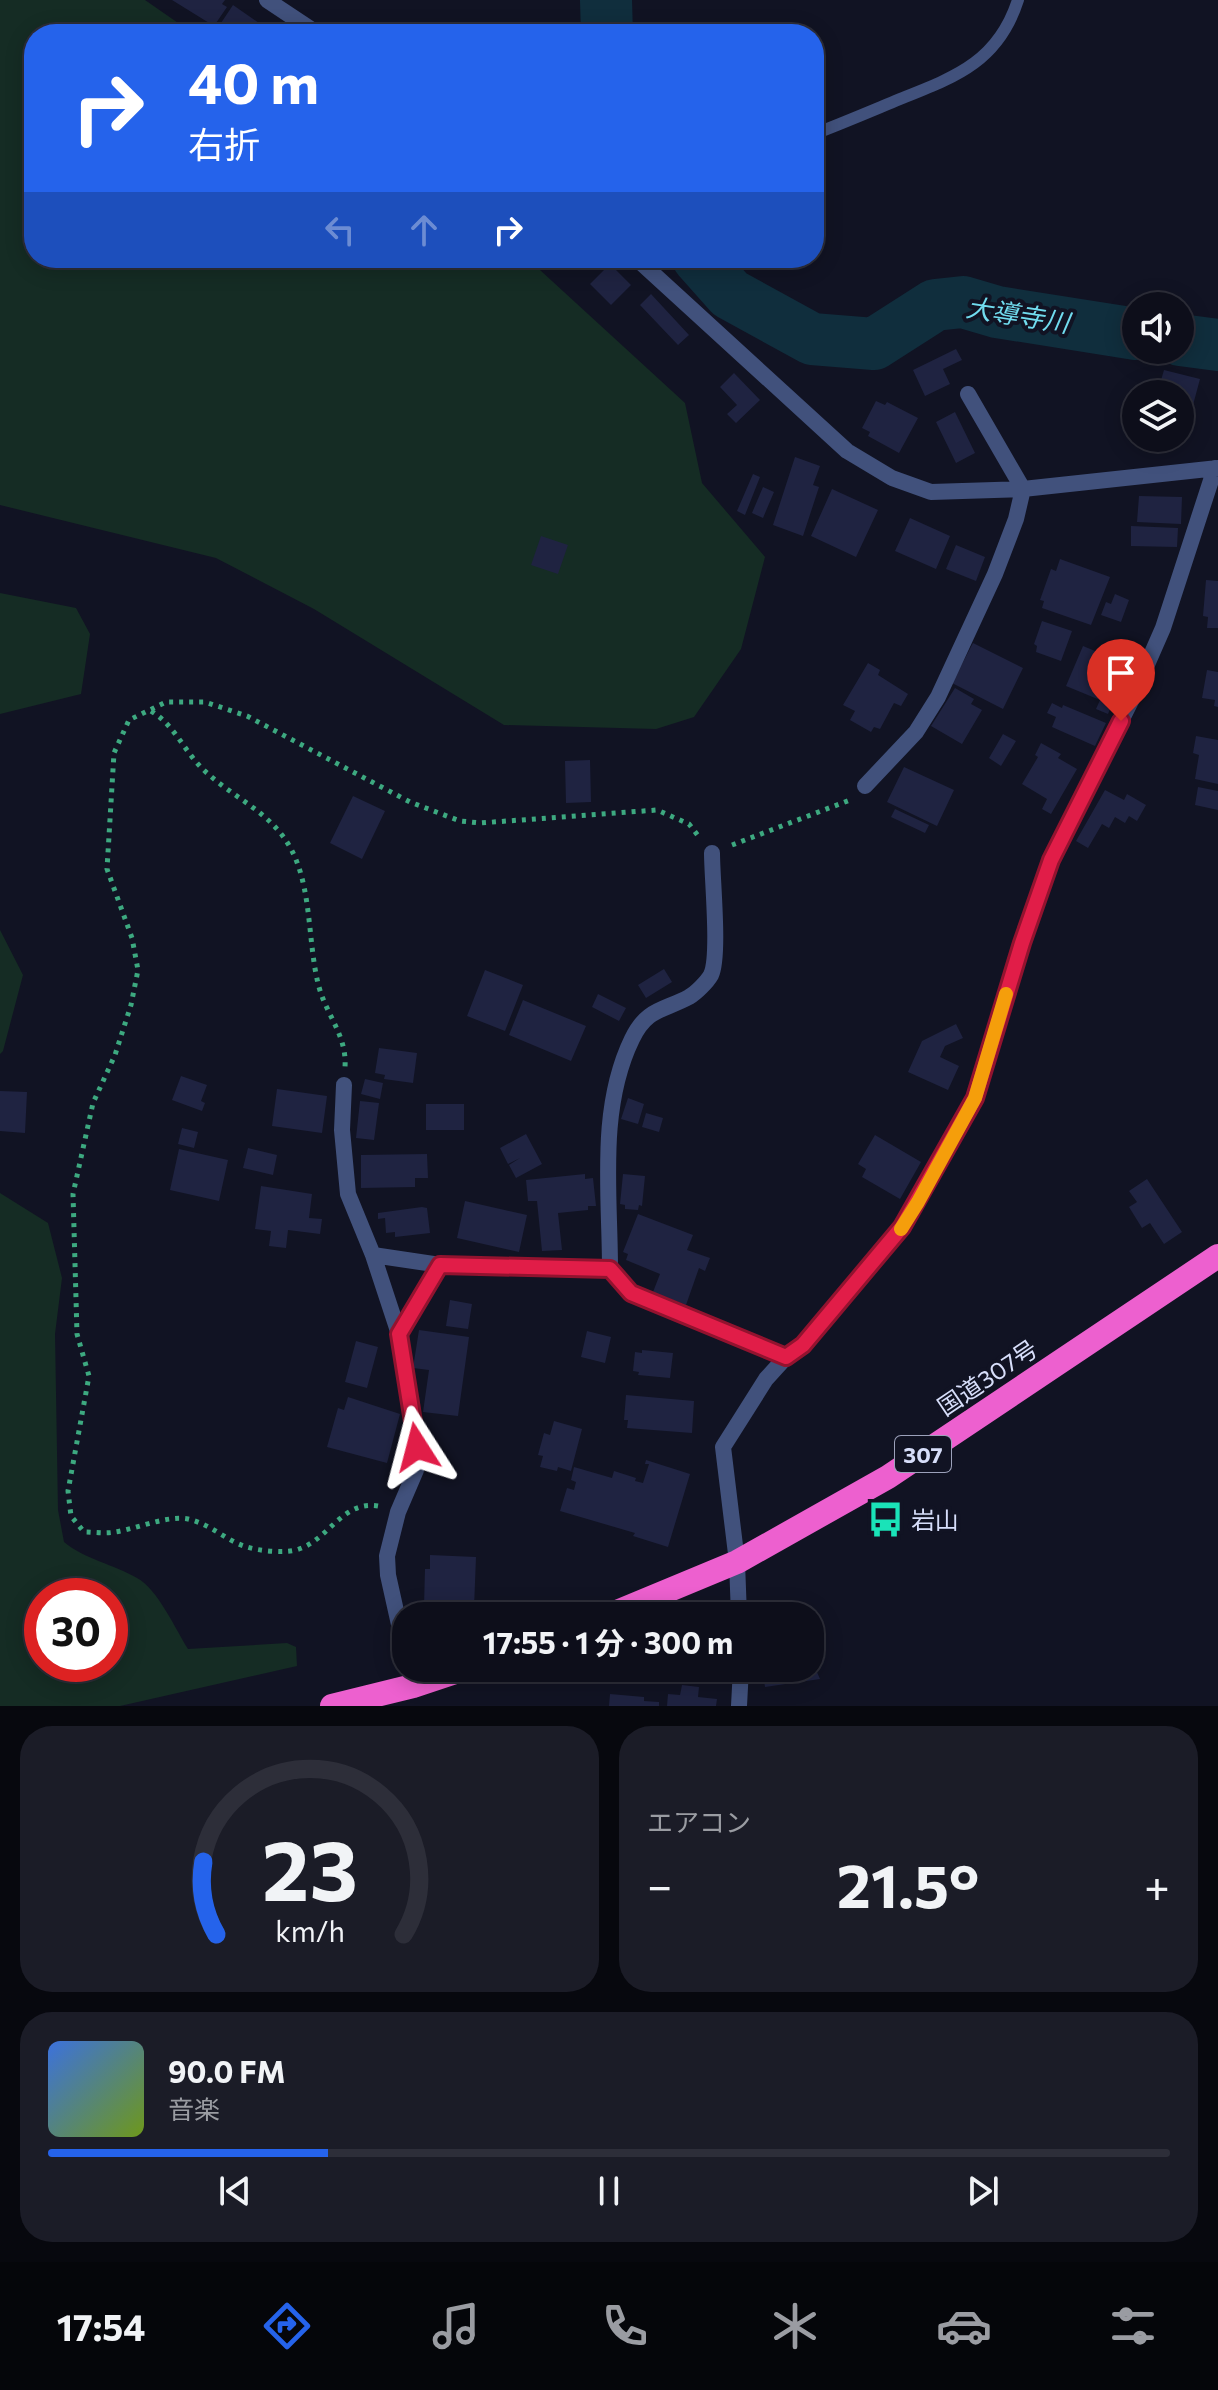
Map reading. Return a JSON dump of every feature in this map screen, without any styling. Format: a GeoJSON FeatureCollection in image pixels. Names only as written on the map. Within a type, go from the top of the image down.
{"type":"FeatureCollection","features":[{"type":"Feature","properties":{"kind":"highway","name":"国道307号"},"geometry":{"type":"LineString","coordinates":[[641,1602],[737,1562],[888,1477],[1218,1256]]}},
{"type":"Feature","properties":{"kind":"highway"},"geometry":{"type":"LineString","coordinates":[[332,1706],[397,1682]]}},
{"type":"Feature","properties":{"kind":"street"},"geometry":{"type":"LineString","coordinates":[[267,0],[303,24]]}},
{"type":"Feature","properties":{"kind":"street"},"geometry":{"type":"LineString","coordinates":[[653,268],[847,451],[892,478],[931,492],[1023,489],[1217,468],[1163,628],[1125,714],[1051,860],[975,1098],[902,1227],[803,1345],[786,1357],[766,1379],[723,1447],[737,1562],[738,1602]]}},
{"type":"Feature","properties":{"kind":"street"},"geometry":{"type":"LineString","coordinates":[[865,786],[916,732],[938,697],[995,574],[1016,519],[1023,489],[968,394]]}},
{"type":"Feature","properties":{"kind":"street"},"geometry":{"type":"LineString","coordinates":[[712,853],[715,957],[710,976],[692,996],[644,1018],[631,1040],[614,1092],[609,1121],[610,1269],[631,1293],[786,1357]]}},
{"type":"Feature","properties":{"kind":"street"},"geometry":{"type":"LineString","coordinates":[[344,1085],[342,1130],[348,1194],[373,1255],[399,1334],[417,1447],[416,1470],[398,1512],[387,1556],[394,1602]]}},
{"type":"Feature","properties":{"kind":"street"},"geometry":{"type":"LineString","coordinates":[[373,1255],[440,1265],[610,1269]]}},
{"type":"Feature","properties":{"kind":"street"},"geometry":{"type":"LineString","coordinates":[[399,1334],[440,1265]]}},
{"type":"Feature","properties":{"kind":"street"},"geometry":{"type":"LineString","coordinates":[[739,1706],[740,1682]]}},
{"type":"Feature","properties":{"kind":"lane"},"geometry":{"type":"LineString","coordinates":[[824,130],[959,75],[993,46],[1013,16],[1018,0]]}},
{"type":"Feature","properties":{"kind":"path"},"geometry":{"type":"LineString","coordinates":[[398,1512],[374,1504],[348,1511],[299,1549],[274,1550],[243,1546],[220,1532],[186,1519],[147,1524],[113,1533],[84,1532],[71,1516],[68,1491],[89,1376],[77,1334],[73,1194],[93,1103],[115,1055],[138,970],[132,938],[107,869],[114,753],[129,720],[166,702],[205,702],[247,716],[410,802],[460,821],[480,823],[657,810],[689,824],[712,853],[850,800],[865,786]]}},
{"type":"Feature","properties":{"kind":"path"},"geometry":{"type":"LineString","coordinates":[[150,710],[170,725],[195,761],[209,775],[257,810],[282,835],[296,859],[321,993],[343,1041],[346,1056],[344,1085]]}},
{"type":"Feature","properties":{"kind":"green space"},"geometry":{"type":"Polygon","coordinates":[[[0,0],[145,0],[180,24],[24,24],[24,268],[536,268],[685,403],[702,483],[765,557],[741,649],[694,717],[656,729],[504,725],[314,609],[216,558],[0,505],[0,0]]]}},
{"type":"Feature","properties":{"kind":"green space"},"geometry":{"type":"Polygon","coordinates":[[[0,593],[76,608],[90,634],[81,694],[0,714],[0,593]]]}},
{"type":"Feature","properties":{"kind":"green space"},"geometry":{"type":"Polygon","coordinates":[[[0,930],[23,975],[0,1054],[0,930]]]}},
{"type":"Feature","properties":{"kind":"green space"},"geometry":{"type":"Polygon","coordinates":[[[0,1193],[48,1223],[62,1278],[55,1334],[58,1510],[64,1542],[144,1583],[159,1600],[188,1649],[287,1643],[296,1647],[297,1666],[120,1706],[0,1706],[0,1193]]]}},
{"type":"Feature","properties":{"kind":"building"},"geometry":{"type":"Polygon","coordinates":[[[172,0],[225,0],[222,4],[227,7],[215,24],[172,0]]]}},
{"type":"Feature","properties":{"kind":"building"},"geometry":{"type":"Polygon","coordinates":[[[233,5],[259,23],[222,24],[233,5]]]}},
{"type":"Feature","properties":{"kind":"building"},"geometry":{"type":"Polygon","coordinates":[[[606,268],[614,268],[631,285],[611,305],[590,284],[606,268]]]}},
{"type":"Feature","properties":{"kind":"building"},"geometry":{"type":"Polygon","coordinates":[[[651,294],[689,335],[678,345],[640,305],[651,294]]]}},
{"type":"Feature","properties":{"kind":"building"},"geometry":{"type":"Polygon","coordinates":[[[956,349],[962,360],[943,369],[950,384],[925,396],[913,370],[956,349]]]}},
{"type":"Feature","properties":{"kind":"building"},"geometry":{"type":"Polygon","coordinates":[[[1164,370],[1200,379],[1194,401],[1194,380],[1161,380],[1164,370]]]}},
{"type":"Feature","properties":{"kind":"building"},"geometry":{"type":"Polygon","coordinates":[[[734,373],[760,400],[736,423],[727,414],[737,405],[720,387],[734,373]]]}},
{"type":"Feature","properties":{"kind":"building"},"geometry":{"type":"Polygon","coordinates":[[[876,401],[885,405],[887,402],[918,418],[899,453],[868,436],[870,432],[862,428],[876,401]]]}},
{"type":"Feature","properties":{"kind":"building"},"geometry":{"type":"Polygon","coordinates":[[[955,412],[975,453],[956,463],[936,422],[955,412]]]}},
{"type":"Feature","properties":{"kind":"building"},"geometry":{"type":"Polygon","coordinates":[[[795,457],[820,466],[813,485],[819,487],[803,536],[773,525],[795,457]]]}},
{"type":"Feature","properties":{"kind":"building"},"geometry":{"type":"Polygon","coordinates":[[[753,474],[760,477],[745,515],[737,511],[753,474]]]}},
{"type":"Feature","properties":{"kind":"building"},"geometry":{"type":"Polygon","coordinates":[[[763,487],[774,492],[763,518],[752,513],[763,487]]]}},
{"type":"Feature","properties":{"kind":"building"},"geometry":{"type":"Polygon","coordinates":[[[832,489],[878,510],[856,557],[811,536],[832,489]]]}},
{"type":"Feature","properties":{"kind":"building"},"geometry":{"type":"Polygon","coordinates":[[[1139,496],[1182,497],[1181,524],[1137,522],[1139,496]]]}},
{"type":"Feature","properties":{"kind":"building"},"geometry":{"type":"Polygon","coordinates":[[[910,518],[950,536],[936,569],[895,551],[910,518]]]}},
{"type":"Feature","properties":{"kind":"building"},"geometry":{"type":"Polygon","coordinates":[[[1131,526],[1178,528],[1177,547],[1131,546],[1131,526]]]}},
{"type":"Feature","properties":{"kind":"building"},"geometry":{"type":"Polygon","coordinates":[[[541,536],[568,545],[558,574],[531,565],[541,536]]]}},
{"type":"Feature","properties":{"kind":"building"},"geometry":{"type":"Polygon","coordinates":[[[956,545],[985,557],[976,581],[946,569],[956,545]]]}},
{"type":"Feature","properties":{"kind":"building"},"geometry":{"type":"Polygon","coordinates":[[[1060,559],[1110,577],[1091,625],[1042,608],[1044,601],[1040,600],[1051,569],[1056,571],[1060,559]]]}},
{"type":"Feature","properties":{"kind":"building"},"geometry":{"type":"Polygon","coordinates":[[[1206,580],[1218,581],[1218,628],[1207,628],[1208,617],[1203,616],[1206,580]]]}},
{"type":"Feature","properties":{"kind":"building"},"geometry":{"type":"Polygon","coordinates":[[[1115,594],[1129,600],[1121,622],[1101,615],[1106,602],[1111,604],[1115,594]]]}},
{"type":"Feature","properties":{"kind":"building"},"geometry":{"type":"Polygon","coordinates":[[[1042,621],[1072,631],[1061,661],[1036,652],[1037,646],[1034,644],[1042,621]]]}},
{"type":"Feature","properties":{"kind":"building"},"geometry":{"type":"Polygon","coordinates":[[[973,643],[1023,668],[1003,709],[952,683],[973,643]]]}},
{"type":"Feature","properties":{"kind":"building"},"geometry":{"type":"Polygon","coordinates":[[[1083,646],[1112,658],[1110,662],[1127,669],[1108,714],[1096,709],[1100,700],[1066,686],[1083,646]]]}},
{"type":"Feature","properties":{"kind":"building"},"geometry":{"type":"Polygon","coordinates":[[[868,663],[880,670],[878,675],[908,694],[901,706],[894,703],[880,729],[874,727],[871,732],[850,720],[855,711],[843,705],[868,663]]]}},
{"type":"Feature","properties":{"kind":"building"},"geometry":{"type":"Polygon","coordinates":[[[1207,670],[1218,672],[1218,707],[1214,706],[1215,700],[1202,698],[1207,670]]]}},
{"type":"Feature","properties":{"kind":"building"},"geometry":{"type":"Polygon","coordinates":[[[955,688],[974,699],[971,704],[982,710],[962,744],[931,726],[955,688]]]}},
{"type":"Feature","properties":{"kind":"building"},"geometry":{"type":"Polygon","coordinates":[[[1052,703],[1106,723],[1095,746],[1052,727],[1056,717],[1047,713],[1052,703]]]}},
{"type":"Feature","properties":{"kind":"building"},"geometry":{"type":"Polygon","coordinates":[[[1003,734],[1016,741],[1001,766],[989,758],[1003,734]]]}},
{"type":"Feature","properties":{"kind":"building"},"geometry":{"type":"Polygon","coordinates":[[[1196,736],[1218,740],[1218,784],[1195,779],[1199,755],[1193,753],[1196,736]]]}},
{"type":"Feature","properties":{"kind":"building"},"geometry":{"type":"Polygon","coordinates":[[[1041,743],[1061,754],[1058,758],[1077,769],[1051,814],[1042,809],[1047,799],[1022,784],[1038,757],[1035,755],[1041,743]]]}},
{"type":"Feature","properties":{"kind":"building"},"geometry":{"type":"Polygon","coordinates":[[[590,760],[591,802],[566,803],[565,761],[590,760]]]}},
{"type":"Feature","properties":{"kind":"building"},"geometry":{"type":"Polygon","coordinates":[[[904,767],[954,790],[937,826],[887,802],[904,767]]]}},
{"type":"Feature","properties":{"kind":"building"},"geometry":{"type":"Polygon","coordinates":[[[1198,787],[1218,791],[1218,810],[1195,805],[1198,787]]]}},
{"type":"Feature","properties":{"kind":"building"},"geometry":{"type":"Polygon","coordinates":[[[1105,790],[1124,800],[1127,794],[1146,805],[1137,821],[1129,816],[1125,823],[1115,817],[1109,828],[1102,824],[1088,848],[1076,841],[1105,790]]]}},
{"type":"Feature","properties":{"kind":"building"},"geometry":{"type":"Polygon","coordinates":[[[353,796],[385,811],[362,859],[330,843],[353,796]]]}},
{"type":"Feature","properties":{"kind":"building"},"geometry":{"type":"Polygon","coordinates":[[[895,809],[929,825],[925,833],[891,817],[895,809]]]}},
{"type":"Feature","properties":{"kind":"building"},"geometry":{"type":"Polygon","coordinates":[[[664,969],[672,982],[646,998],[638,985],[664,969]]]}},
{"type":"Feature","properties":{"kind":"building"},"geometry":{"type":"Polygon","coordinates":[[[485,970],[523,985],[505,1031],[467,1016],[485,970]]]}},
{"type":"Feature","properties":{"kind":"building"},"geometry":{"type":"Polygon","coordinates":[[[598,994],[626,1008],[619,1021],[592,1007],[598,994]]]}},
{"type":"Feature","properties":{"kind":"building"},"geometry":{"type":"Polygon","coordinates":[[[523,1000],[586,1026],[571,1061],[509,1035],[523,1000]]]}},
{"type":"Feature","properties":{"kind":"building"},"geometry":{"type":"Polygon","coordinates":[[[956,1024],[963,1038],[945,1046],[940,1057],[959,1066],[948,1090],[908,1072],[922,1041],[956,1024]]]}},
{"type":"Feature","properties":{"kind":"building"},"geometry":{"type":"Polygon","coordinates":[[[379,1048],[417,1053],[413,1083],[384,1079],[385,1075],[375,1073],[379,1048]]]}},
{"type":"Feature","properties":{"kind":"building"},"geometry":{"type":"Polygon","coordinates":[[[181,1076],[207,1085],[201,1101],[205,1103],[202,1111],[172,1100],[181,1076]]]}},
{"type":"Feature","properties":{"kind":"building"},"geometry":{"type":"Polygon","coordinates":[[[365,1079],[383,1083],[380,1099],[361,1094],[365,1079]]]}},
{"type":"Feature","properties":{"kind":"building"},"geometry":{"type":"Polygon","coordinates":[[[277,1089],[327,1096],[322,1133],[272,1126],[277,1089]]]}},
{"type":"Feature","properties":{"kind":"building"},"geometry":{"type":"Polygon","coordinates":[[[0,1091],[27,1092],[25,1133],[0,1131],[0,1091]]]}},
{"type":"Feature","properties":{"kind":"building"},"geometry":{"type":"Polygon","coordinates":[[[628,1098],[644,1104],[638,1124],[621,1119],[628,1098]]]}},
{"type":"Feature","properties":{"kind":"building"},"geometry":{"type":"Polygon","coordinates":[[[360,1101],[379,1103],[374,1140],[356,1138],[360,1101]]]}},
{"type":"Feature","properties":{"kind":"building"},"geometry":{"type":"Polygon","coordinates":[[[426,1104],[464,1104],[464,1130],[426,1130],[426,1104]]]}},
{"type":"Feature","properties":{"kind":"building"},"geometry":{"type":"Polygon","coordinates":[[[646,1113],[663,1118],[659,1132],[642,1127],[646,1113]]]}},
{"type":"Feature","properties":{"kind":"building"},"geometry":{"type":"Polygon","coordinates":[[[182,1128],[198,1132],[194,1148],[178,1144],[182,1128]]]}},
{"type":"Feature","properties":{"kind":"building"},"geometry":{"type":"Polygon","coordinates":[[[526,1134],[542,1164],[516,1178],[509,1165],[520,1158],[508,1164],[500,1148],[526,1134]]]}},
{"type":"Feature","properties":{"kind":"building"},"geometry":{"type":"Polygon","coordinates":[[[875,1135],[921,1162],[900,1199],[862,1177],[866,1169],[858,1164],[875,1135]]]}},
{"type":"Feature","properties":{"kind":"building"},"geometry":{"type":"Polygon","coordinates":[[[248,1148],[277,1155],[273,1175],[243,1168],[248,1148]]]}},
{"type":"Feature","properties":{"kind":"building"},"geometry":{"type":"Polygon","coordinates":[[[179,1149],[228,1160],[219,1201],[170,1190],[179,1149]]]}},
{"type":"Feature","properties":{"kind":"building"},"geometry":{"type":"Polygon","coordinates":[[[427,1154],[428,1178],[415,1178],[415,1187],[361,1188],[361,1155],[427,1154]]]}},
{"type":"Feature","properties":{"kind":"building"},"geometry":{"type":"Polygon","coordinates":[[[585,1174],[585,1179],[593,1178],[596,1206],[588,1206],[588,1210],[558,1213],[562,1250],[542,1251],[537,1201],[528,1201],[526,1180],[585,1174]]]}},
{"type":"Feature","properties":{"kind":"building"},"geometry":{"type":"Polygon","coordinates":[[[623,1174],[645,1176],[642,1206],[639,1205],[638,1210],[625,1209],[625,1205],[620,1204],[623,1174]]]}},
{"type":"Feature","properties":{"kind":"building"},"geometry":{"type":"Polygon","coordinates":[[[1147,1179],[1182,1232],[1164,1244],[1150,1223],[1142,1228],[1129,1207],[1137,1202],[1129,1191],[1147,1179]]]}},
{"type":"Feature","properties":{"kind":"building"},"geometry":{"type":"Polygon","coordinates":[[[261,1186],[312,1194],[309,1218],[322,1219],[320,1234],[288,1230],[286,1248],[269,1246],[271,1231],[255,1229],[261,1186]]]}},
{"type":"Feature","properties":{"kind":"building"},"geometry":{"type":"Polygon","coordinates":[[[465,1201],[527,1215],[519,1252],[457,1238],[465,1201]]]}},
{"type":"Feature","properties":{"kind":"building"},"geometry":{"type":"Polygon","coordinates":[[[427,1208],[430,1233],[395,1237],[395,1232],[386,1233],[385,1218],[378,1219],[378,1213],[427,1208]]]}},
{"type":"Feature","properties":{"kind":"building"},"geometry":{"type":"Polygon","coordinates":[[[638,1214],[693,1235],[687,1250],[710,1258],[705,1271],[699,1268],[686,1305],[653,1292],[660,1274],[626,1260],[628,1254],[623,1252],[638,1214]]]}},
{"type":"Feature","properties":{"kind":"building"},"geometry":{"type":"Polygon","coordinates":[[[450,1300],[472,1304],[468,1329],[446,1326],[450,1300]]]}},
{"type":"Feature","properties":{"kind":"building"},"geometry":{"type":"Polygon","coordinates":[[[419,1330],[469,1337],[458,1416],[423,1412],[429,1370],[413,1368],[419,1330]]]}},
{"type":"Feature","properties":{"kind":"building"},"geometry":{"type":"Polygon","coordinates":[[[587,1331],[611,1337],[605,1363],[581,1357],[587,1331]]]}},
{"type":"Feature","properties":{"kind":"building"},"geometry":{"type":"Polygon","coordinates":[[[356,1341],[378,1347],[367,1388],[345,1382],[356,1341]]]}},
{"type":"Feature","properties":{"kind":"building"},"geometry":{"type":"Polygon","coordinates":[[[642,1350],[673,1353],[670,1378],[638,1375],[639,1372],[633,1371],[635,1352],[642,1353],[642,1350]]]}},
{"type":"Feature","properties":{"kind":"building"},"geometry":{"type":"Polygon","coordinates":[[[626,1395],[694,1401],[692,1433],[627,1428],[628,1420],[624,1420],[626,1395]]]}},
{"type":"Feature","properties":{"kind":"building"},"geometry":{"type":"Polygon","coordinates":[[[348,1397],[400,1414],[387,1463],[327,1447],[338,1408],[344,1410],[348,1397]]]}},
{"type":"Feature","properties":{"kind":"building"},"geometry":{"type":"Polygon","coordinates":[[[554,1421],[582,1429],[571,1471],[540,1467],[543,1456],[538,1455],[544,1433],[550,1435],[554,1421]]]}},
{"type":"Feature","properties":{"kind":"building"},"geometry":{"type":"Polygon","coordinates":[[[646,1460],[690,1474],[668,1547],[633,1536],[635,1533],[560,1511],[567,1488],[574,1490],[576,1482],[571,1480],[574,1467],[612,1478],[614,1471],[643,1483],[649,1464],[645,1464],[646,1460]]]}},
{"type":"Feature","properties":{"kind":"building"},"geometry":{"type":"Polygon","coordinates":[[[430,1555],[476,1557],[474,1602],[424,1602],[425,1569],[430,1569],[430,1555]]]}},
{"type":"Feature","properties":{"kind":"building"},"geometry":{"type":"Polygon","coordinates":[[[764,1682],[799,1682],[765,1687],[764,1682]]]}},
{"type":"Feature","properties":{"kind":"building"},"geometry":{"type":"Polygon","coordinates":[[[682,1685],[699,1687],[698,1697],[717,1699],[716,1706],[667,1706],[668,1694],[680,1695],[682,1685]]]}},
{"type":"Feature","properties":{"kind":"building"},"geometry":{"type":"Polygon","coordinates":[[[610,1694],[644,1697],[644,1701],[659,1702],[659,1706],[609,1706],[610,1694]]]}},
{"type":"Feature","properties":{"kind":"waterway","name":"大導寺川"},"geometry":{"type":"LineString","coordinates":[[606,0],[607,24]]}},
{"type":"Feature","properties":{"kind":"waterway","name":"大導寺川"},"geometry":{"type":"LineString","coordinates":[[707,268],[730,294],[812,339],[874,344],[935,305],[963,302],[997,312],[1122,332]]}},
{"type":"Feature","properties":{"kind":"waterway","name":"大導寺川"},"geometry":{"type":"LineString","coordinates":[[1194,342],[1218,345]]}},
{"type":"Feature","properties":{"kind":"slow traffic"},"geometry":{"type":"LineString","coordinates":[[901,1229],[975,1098],[1006,994]]}},
{"type":"Feature","properties":{"kind":"place","name":"岩山"},"geometry":{"type":"Point","coordinates":[885,1519]}},
{"type":"Feature","properties":{"kind":"route"},"geometry":{"type":"LineString","coordinates":[[417,1447],[399,1334],[440,1265],[610,1269],[631,1293],[786,1357],[803,1345],[902,1227],[975,1098],[1051,860],[1121,721]]}}]}
